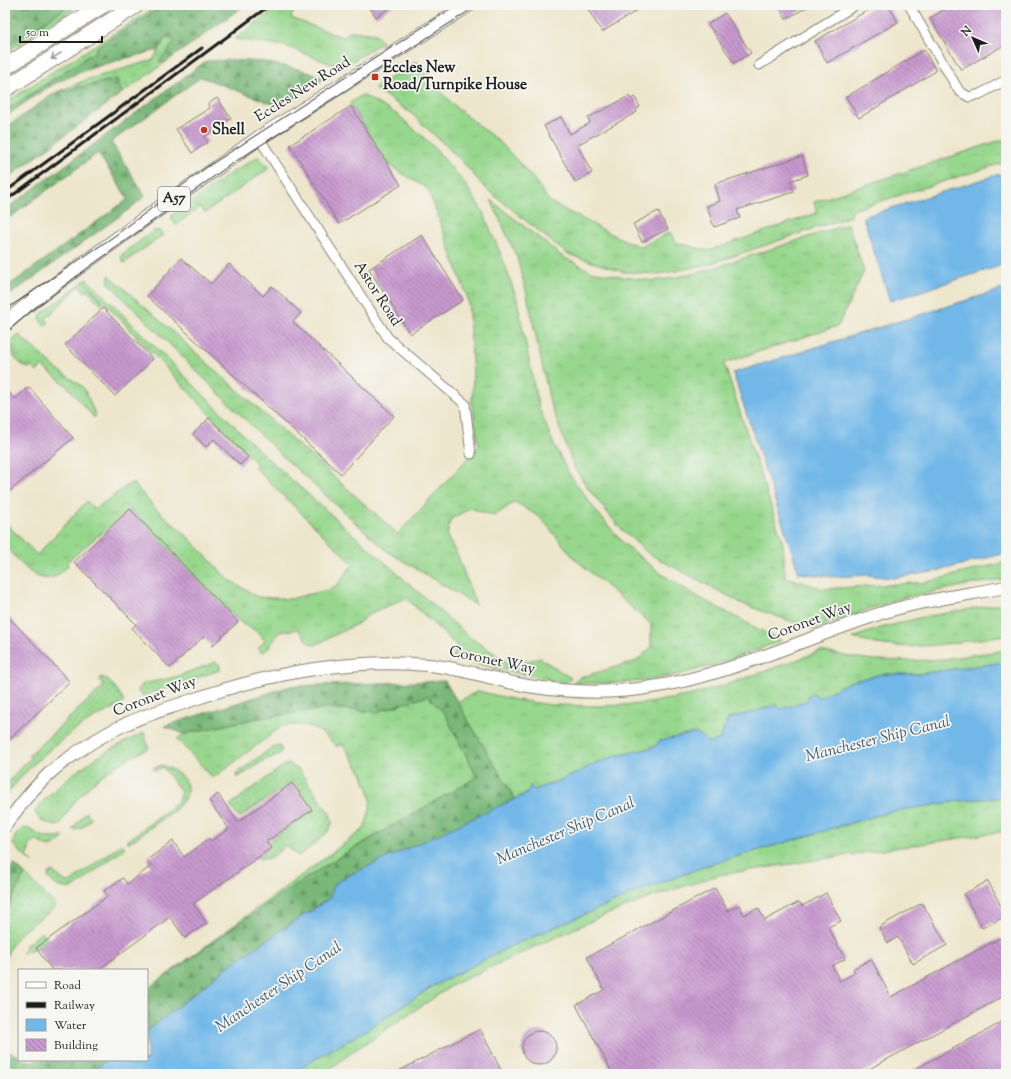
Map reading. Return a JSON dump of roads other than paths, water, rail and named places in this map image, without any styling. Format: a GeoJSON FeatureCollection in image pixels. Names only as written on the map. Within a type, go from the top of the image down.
{"type":"FeatureCollection","features":[{"type":"Feature","properties":{"kind":"highway"},"geometry":{"type":"LineString","coordinates":[[5,67],[102,5]]}},
{"type":"Feature","properties":{"kind":"highway"},"geometry":{"type":"LineString","coordinates":[[5,89],[136,5]]}},
{"type":"Feature","properties":{"kind":"main road","name":"Eccles New Road"},"geometry":{"type":"LineString","coordinates":[[5,323],[38,297],[259,138],[468,5]]}},
{"type":"Feature","properties":{"kind":"street"},"geometry":{"type":"LineString","coordinates":[[759,65],[855,5]]}},
{"type":"Feature","properties":{"kind":"street"},"geometry":{"type":"LineString","coordinates":[[909,5],[958,91],[969,97],[980,94],[1006,80]]}},
{"type":"Feature","properties":{"kind":"street","name":"Astor Road"},"geometry":{"type":"LineString","coordinates":[[259,138],[388,338],[465,404],[471,454]]}},
{"type":"Feature","properties":{"kind":"street","name":"Coronet Way"},"geometry":{"type":"LineString","coordinates":[[5,826],[16,810],[40,783],[60,765],[101,737],[138,719],[215,692],[256,680],[304,671],[393,663],[446,667],[527,685],[571,691],[642,689],[675,684],[721,671],[872,616],[917,603],[1006,587]]}},
{"type":"Feature","properties":{"kind":"water"},"geometry":{"type":"Polygon","coordinates":[[[1006,172],[1006,264],[890,301],[863,217],[1006,172]]]}},
{"type":"Feature","properties":{"kind":"water"},"geometry":{"type":"Polygon","coordinates":[[[1006,288],[1006,553],[938,571],[893,578],[867,575],[834,577],[799,573],[733,373],[1006,288]]]}},
{"type":"Feature","properties":{"kind":"water","name":"Manchester Ship Canal"},"geometry":{"type":"Polygon","coordinates":[[[1006,662],[1006,797],[958,801],[889,812],[708,865],[637,892],[509,947],[433,986],[365,1031],[318,1057],[292,1074],[88,1074],[106,1061],[148,1061],[148,1030],[234,962],[330,898],[332,888],[339,880],[528,793],[530,786],[534,790],[571,776],[592,765],[616,756],[655,747],[659,741],[696,733],[710,743],[720,739],[728,719],[777,705],[780,709],[807,701],[809,695],[814,693],[818,698],[849,682],[882,674],[918,674],[1006,662]]]}},
{"type":"Feature","properties":{"kind":"tram line"},"geometry":{"type":"LineString","coordinates":[[5,310],[113,237],[207,167],[457,5]]}},
{"type":"Feature","properties":{"kind":"tram line"},"geometry":{"type":"LineString","coordinates":[[5,334],[32,310],[85,270],[227,167],[478,5]]}},
{"type":"Feature","properties":{"kind":"railway"},"geometry":{"type":"LineString","coordinates":[[5,201],[270,5]]}},
{"type":"Feature","properties":{"kind":"railway"},"geometry":{"type":"LineString","coordinates":[[5,192],[202,48]]}},
{"type":"Feature","properties":{"kind":"place","name":"Eccles New Road/Turnpike House"},"geometry":{"type":"Point","coordinates":[375,77]}},
{"type":"Feature","properties":{"kind":"place","name":"Shell"},"geometry":{"type":"Point","coordinates":[204,130]}}]}
